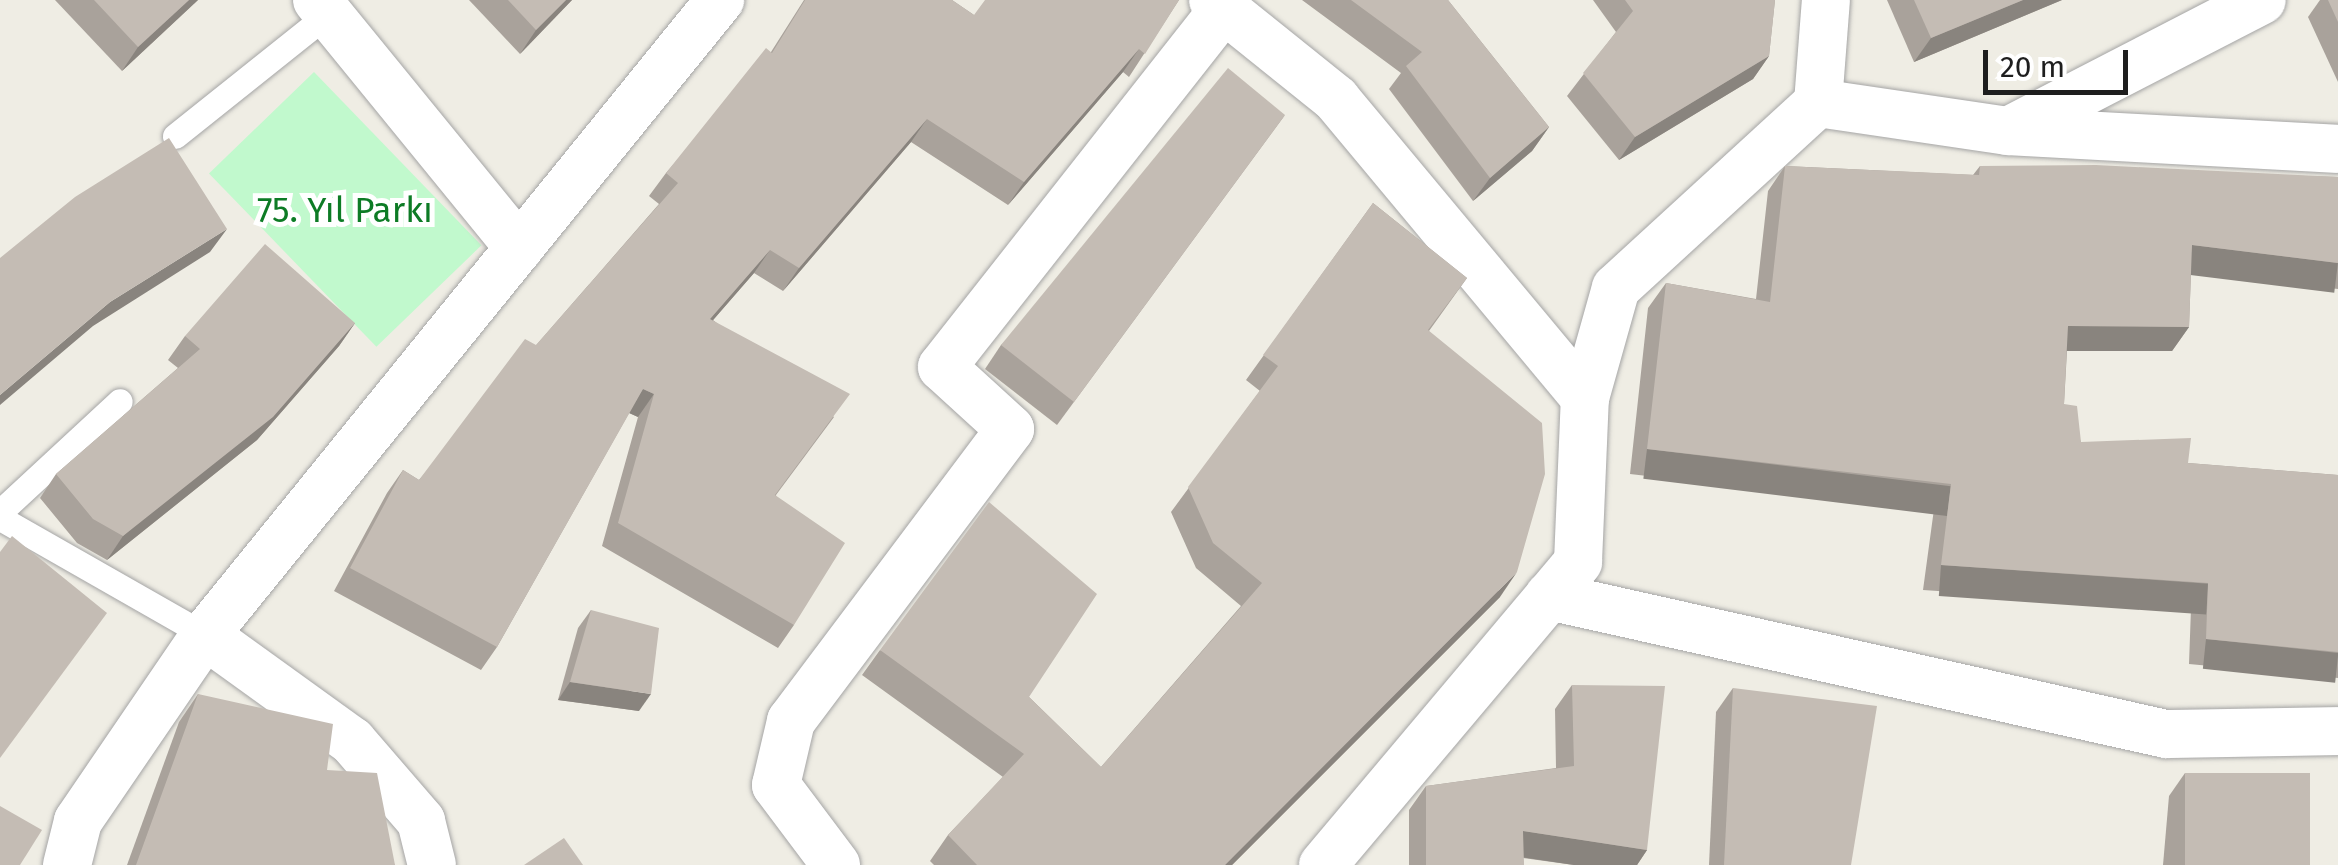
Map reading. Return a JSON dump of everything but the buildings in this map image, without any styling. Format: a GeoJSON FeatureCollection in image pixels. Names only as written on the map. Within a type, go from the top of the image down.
{"type":"FeatureCollection","features":[{"type":"Feature","properties":{"kind":"street"},"geometry":{"type":"LineString","coordinates":[[68,865],[78,820],[205,635],[720,0]]}},
{"type":"Feature","properties":{"kind":"street"},"geometry":{"type":"LineString","coordinates":[[1322,865],[1578,562],[1585,398],[1616,288],[1818,103],[1826,0]]}},
{"type":"Feature","properties":{"kind":"street"},"geometry":{"type":"LineString","coordinates":[[2008,131],[2262,0]]}},
{"type":"Feature","properties":{"kind":"street"},"geometry":{"type":"LineString","coordinates":[[836,865],[776,785],[791,722],[1010,429],[942,367],[1219,4],[1336,99],[1585,398]]}},
{"type":"Feature","properties":{"kind":"street"},"geometry":{"type":"LineString","coordinates":[[323,7],[519,248]]}},
{"type":"Feature","properties":{"kind":"street"},"geometry":{"type":"LineString","coordinates":[[1818,103],[2008,131],[2338,148]]}},
{"type":"Feature","properties":{"kind":"street"},"geometry":{"type":"LineString","coordinates":[[1549,596],[2166,734],[2338,731]]}},
{"type":"Feature","properties":{"kind":"street"},"geometry":{"type":"LineString","coordinates":[[205,635],[352,741],[422,821],[432,865]]}},
{"type":"Feature","properties":{"kind":"lane"},"geometry":{"type":"LineString","coordinates":[[175,136],[323,7]]}},
{"type":"Feature","properties":{"kind":"lane"},"geometry":{"type":"LineString","coordinates":[[120,401],[0,515],[205,635]]}},
{"type":"Feature","properties":{"kind":"green space","name":"75. Yıl Parkı"},"geometry":{"type":"Polygon","coordinates":[[[314,72],[481,245],[376,347],[209,173],[314,72]]]}}]}
